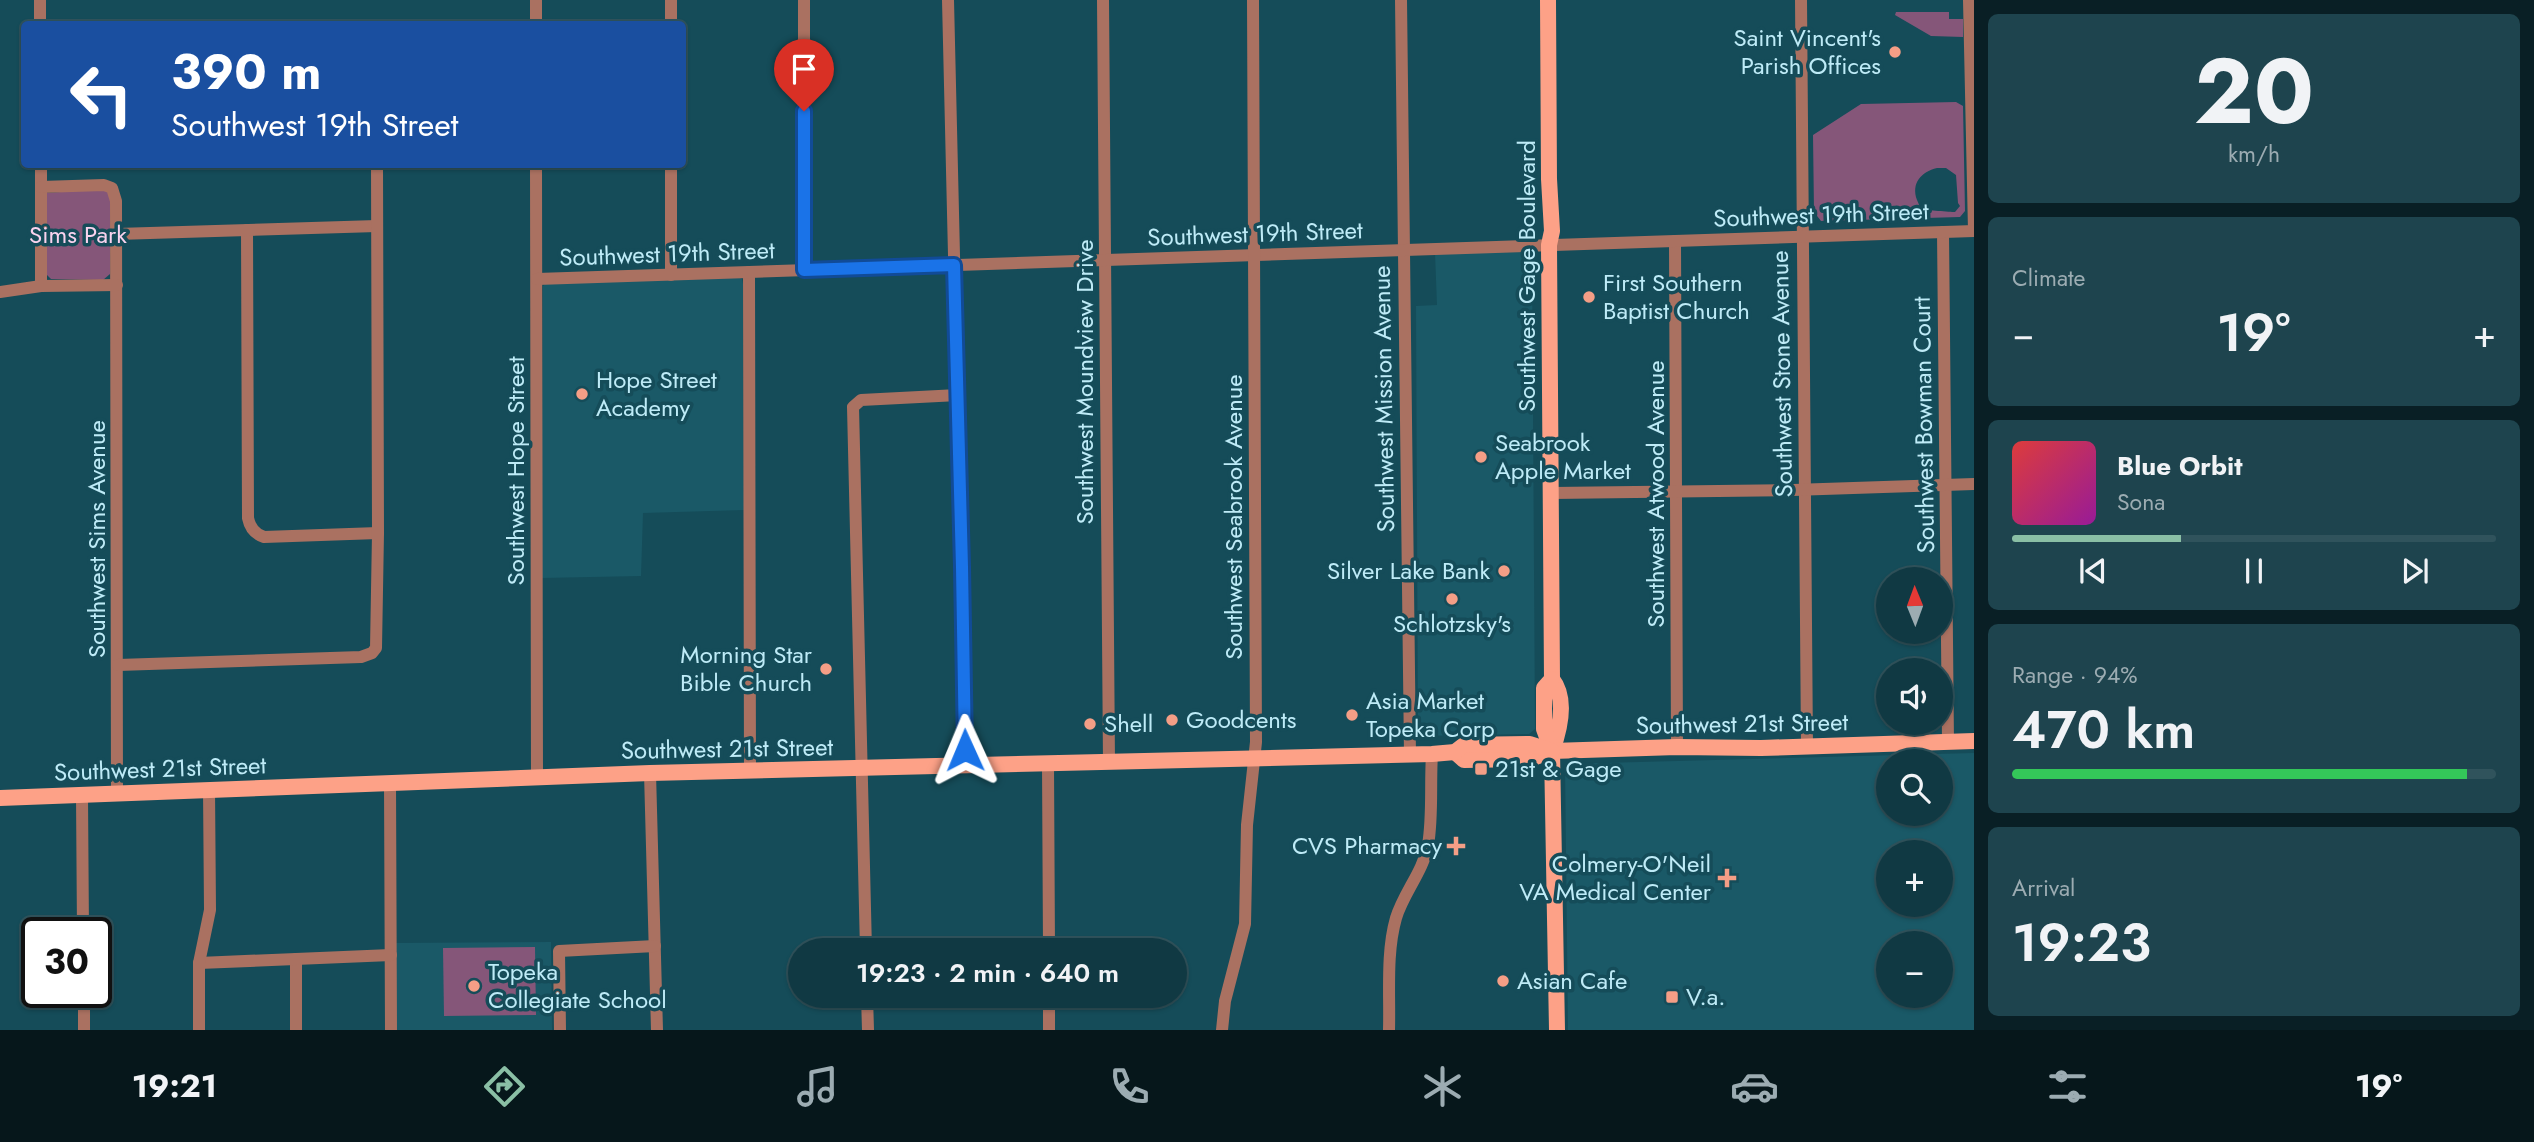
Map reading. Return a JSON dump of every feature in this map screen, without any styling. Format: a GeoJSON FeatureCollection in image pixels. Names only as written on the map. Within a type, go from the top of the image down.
{"type":"FeatureCollection","features":[{"type":"Feature","properties":{"kind":"main road","name":"Southwest Gage Boulevard"},"geometry":{"type":"LineString","coordinates":[[1548,0],[1552,231],[1549,244],[1552,679],[1544,688],[1544,729],[1552,751],[1557,1030]]}},
{"type":"Feature","properties":{"kind":"main road","name":"Southwest 21st Street"},"geometry":{"type":"LineString","coordinates":[[0,798],[650,773],[1410,755],[1455,752],[1464,746],[1530,744],[1552,751],[1974,741]]}},
{"type":"Feature","properties":{"kind":"street"},"geometry":{"type":"LineString","coordinates":[[40,0],[40,21]]}},
{"type":"Feature","properties":{"kind":"street"},"geometry":{"type":"LineString","coordinates":[[536,0],[536,21]]}},
{"type":"Feature","properties":{"kind":"street"},"geometry":{"type":"LineString","coordinates":[[671,0],[671,21]]}},
{"type":"Feature","properties":{"kind":"street"},"geometry":{"type":"LineString","coordinates":[[803,0],[804,270]]}},
{"type":"Feature","properties":{"kind":"street"},"geometry":{"type":"LineString","coordinates":[[948,0],[966,765]]}},
{"type":"Feature","properties":{"kind":"street","name":"Southwest Moundview Drive"},"geometry":{"type":"LineString","coordinates":[[1102,0],[1109,763]]}},
{"type":"Feature","properties":{"kind":"street","name":"Southwest Seabrook Avenue"},"geometry":{"type":"LineString","coordinates":[[1222,1030],[1225,1001],[1245,924],[1247,825],[1255,760],[1253,0]]}},
{"type":"Feature","properties":{"kind":"street","name":"Southwest Mission Avenue"},"geometry":{"type":"LineString","coordinates":[[1401,0],[1410,755]]}},
{"type":"Feature","properties":{"kind":"street","name":"Southwest Stone Avenue"},"geometry":{"type":"LineString","coordinates":[[1801,0],[1807,747]]}},
{"type":"Feature","properties":{"kind":"street"},"geometry":{"type":"LineString","coordinates":[[1969,0],[1974,232]]}},
{"type":"Feature","properties":{"kind":"street"},"geometry":{"type":"LineString","coordinates":[[41,168],[41,286]]}},
{"type":"Feature","properties":{"kind":"street"},"geometry":{"type":"LineString","coordinates":[[118,665],[367,656],[378,645],[377,168]]}},
{"type":"Feature","properties":{"kind":"street","name":"Southwest Hope Street"},"geometry":{"type":"LineString","coordinates":[[536,168],[537,777]]}},
{"type":"Feature","properties":{"kind":"street"},"geometry":{"type":"LineString","coordinates":[[671,168],[671,275]]}},
{"type":"Feature","properties":{"kind":"street","name":"Southwest Sims Avenue"},"geometry":{"type":"LineString","coordinates":[[41,187],[109,186],[115,192],[117,793]]}},
{"type":"Feature","properties":{"kind":"street"},"geometry":{"type":"LineString","coordinates":[[117,234],[377,226]]}},
{"type":"Feature","properties":{"kind":"street"},"geometry":{"type":"LineString","coordinates":[[247,230],[247,519],[255,533],[264,537],[378,533]]}},
{"type":"Feature","properties":{"kind":"street","name":"Southwest Bowman Court"},"geometry":{"type":"LineString","coordinates":[[1943,232],[1948,742]]}},
{"type":"Feature","properties":{"kind":"street","name":"Southwest 19th Street"},"geometry":{"type":"LineString","coordinates":[[537,279],[1974,232]]}},
{"type":"Feature","properties":{"kind":"street","name":"Southwest Atwood Avenue"},"geometry":{"type":"LineString","coordinates":[[1675,241],[1677,747]]}},
{"type":"Feature","properties":{"kind":"street"},"geometry":{"type":"LineString","coordinates":[[750,272],[750,772]]}},
{"type":"Feature","properties":{"kind":"street"},"geometry":{"type":"LineString","coordinates":[[0,292],[41,286],[117,285]]}},
{"type":"Feature","properties":{"kind":"street"},"geometry":{"type":"LineString","coordinates":[[866,938],[852,409],[857,401],[958,395]]}},
{"type":"Feature","properties":{"kind":"street"},"geometry":{"type":"LineString","coordinates":[[1552,493],[1974,484]]}},
{"type":"Feature","properties":{"kind":"street"},"geometry":{"type":"LineString","coordinates":[[1389,1030],[1391,943],[1397,915],[1428,847],[1432,754]]}},
{"type":"Feature","properties":{"kind":"street"},"geometry":{"type":"LineString","coordinates":[[1048,764],[1049,938]]}},
{"type":"Feature","properties":{"kind":"street"},"geometry":{"type":"LineString","coordinates":[[650,773],[657,1030]]}},
{"type":"Feature","properties":{"kind":"street"},"geometry":{"type":"LineString","coordinates":[[390,782],[391,1030]]}},
{"type":"Feature","properties":{"kind":"street"},"geometry":{"type":"LineString","coordinates":[[199,1030],[199,963],[210,910],[209,789]]}},
{"type":"Feature","properties":{"kind":"street"},"geometry":{"type":"LineString","coordinates":[[82,796],[83,917]]}},
{"type":"Feature","properties":{"kind":"street"},"geometry":{"type":"LineString","coordinates":[[560,1030],[559,951],[655,946]]}},
{"type":"Feature","properties":{"kind":"street"},"geometry":{"type":"LineString","coordinates":[[199,963],[391,955]]}},
{"type":"Feature","properties":{"kind":"street"},"geometry":{"type":"LineString","coordinates":[[296,959],[296,1030]]}},
{"type":"Feature","properties":{"kind":"street"},"geometry":{"type":"LineString","coordinates":[[84,1008],[84,1030]]}},
{"type":"Feature","properties":{"kind":"street"},"geometry":{"type":"LineString","coordinates":[[867,1008],[868,1030]]}},
{"type":"Feature","properties":{"kind":"street"},"geometry":{"type":"LineString","coordinates":[[1049,1008],[1049,1030]]}},
{"type":"Feature","properties":{"kind":"shaded area"},"geometry":{"type":"Polygon","coordinates":[[[1532,252],[1535,729],[1529,734],[1418,736],[1416,306],[1437,305],[1435,253],[1532,252]]]}},
{"type":"Feature","properties":{"kind":"shaded area"},"geometry":{"type":"Polygon","coordinates":[[[738,277],[743,284],[744,510],[643,513],[641,576],[541,578],[543,286],[546,283],[738,277]]]}},
{"type":"Feature","properties":{"kind":"shaded area","name":"Colmery-O'Neil VA Medical Center"},"geometry":{"type":"Polygon","coordinates":[[[1974,753],[1974,1030],[1568,1030],[1565,764],[1876,756],[1876,826],[1953,826],[1953,754],[1974,753]]]}},
{"type":"Feature","properties":{"kind":"shaded area","name":"Topeka Collegiate School"},"geometry":{"type":"Polygon","coordinates":[[[551,942],[552,1030],[396,1030],[396,943],[551,942]]]}},
{"type":"Feature","properties":{"kind":"green space"},"geometry":{"type":"Polygon","coordinates":[[[1896,12],[1949,12],[1949,19],[1963,19],[1963,37],[1931,36],[1895,15],[1896,12]]]}},
{"type":"Feature","properties":{"kind":"green space"},"geometry":{"type":"Polygon","coordinates":[[[1956,102],[1963,106],[1965,211],[1960,217],[1821,221],[1814,212],[1813,135],[1861,104],[1956,102]],[[1946,168],[1931,170],[1922,175],[1916,183],[1915,194],[1923,209],[1955,212],[1960,206],[1956,175],[1946,168]]]}},
{"type":"Feature","properties":{"kind":"green space","name":"Sims Park"},"geometry":{"type":"Polygon","coordinates":[[[106,189],[110,196],[110,274],[103,280],[51,279],[45,273],[46,193],[106,189]]]}},
{"type":"Feature","properties":{"kind":"green space"},"geometry":{"type":"Polygon","coordinates":[[[535,947],[536,1015],[444,1016],[443,948],[535,947]]]}},
{"type":"Feature","properties":{"kind":"place","name":"Saint Vincent's Parish Offices"},"geometry":{"type":"Point","coordinates":[1895,52]}},
{"type":"Feature","properties":{"kind":"place","name":"First Southern Baptist Church"},"geometry":{"type":"Point","coordinates":[1589,297]}},
{"type":"Feature","properties":{"kind":"place","name":"Hope Street Academy"},"geometry":{"type":"Point","coordinates":[582,394]}},
{"type":"Feature","properties":{"kind":"place","name":"Seabrook Apple Market"},"geometry":{"type":"Point","coordinates":[1481,457]}},
{"type":"Feature","properties":{"kind":"place","name":"Silver Lake Bank"},"geometry":{"type":"Point","coordinates":[1504,571]}},
{"type":"Feature","properties":{"kind":"place","name":"Schlotzsky's"},"geometry":{"type":"Point","coordinates":[1452,599]}},
{"type":"Feature","properties":{"kind":"place","name":"Morning Star Bible Church"},"geometry":{"type":"Point","coordinates":[826,669]}},
{"type":"Feature","properties":{"kind":"place","name":"Asia Market Topeka Corp"},"geometry":{"type":"Point","coordinates":[1352,715]}},
{"type":"Feature","properties":{"kind":"place","name":"Goodcents"},"geometry":{"type":"Point","coordinates":[1172,720]}},
{"type":"Feature","properties":{"kind":"place","name":"Shell"},"geometry":{"type":"Point","coordinates":[1090,724]}},
{"type":"Feature","properties":{"kind":"place","name":"21st & Gage"},"geometry":{"type":"Point","coordinates":[1481,769]}},
{"type":"Feature","properties":{"kind":"place","name":"CVS Pharmacy"},"geometry":{"type":"Point","coordinates":[1456,846]}},
{"type":"Feature","properties":{"kind":"place","name":"Colmery-O'Neil VA Medical Center"},"geometry":{"type":"Point","coordinates":[1727,878]}},
{"type":"Feature","properties":{"kind":"place","name":"Asian Cafe"},"geometry":{"type":"Point","coordinates":[1503,981]}},
{"type":"Feature","properties":{"kind":"place","name":"Topeka Collegiate School"},"geometry":{"type":"Point","coordinates":[474,986]}},
{"type":"Feature","properties":{"kind":"place","name":"V.a."},"geometry":{"type":"Point","coordinates":[1672,997]}},
{"type":"Feature","properties":{"kind":"route"},"geometry":{"type":"LineString","coordinates":[[804,111],[804,270],[954,265],[965,750]]}}]}
